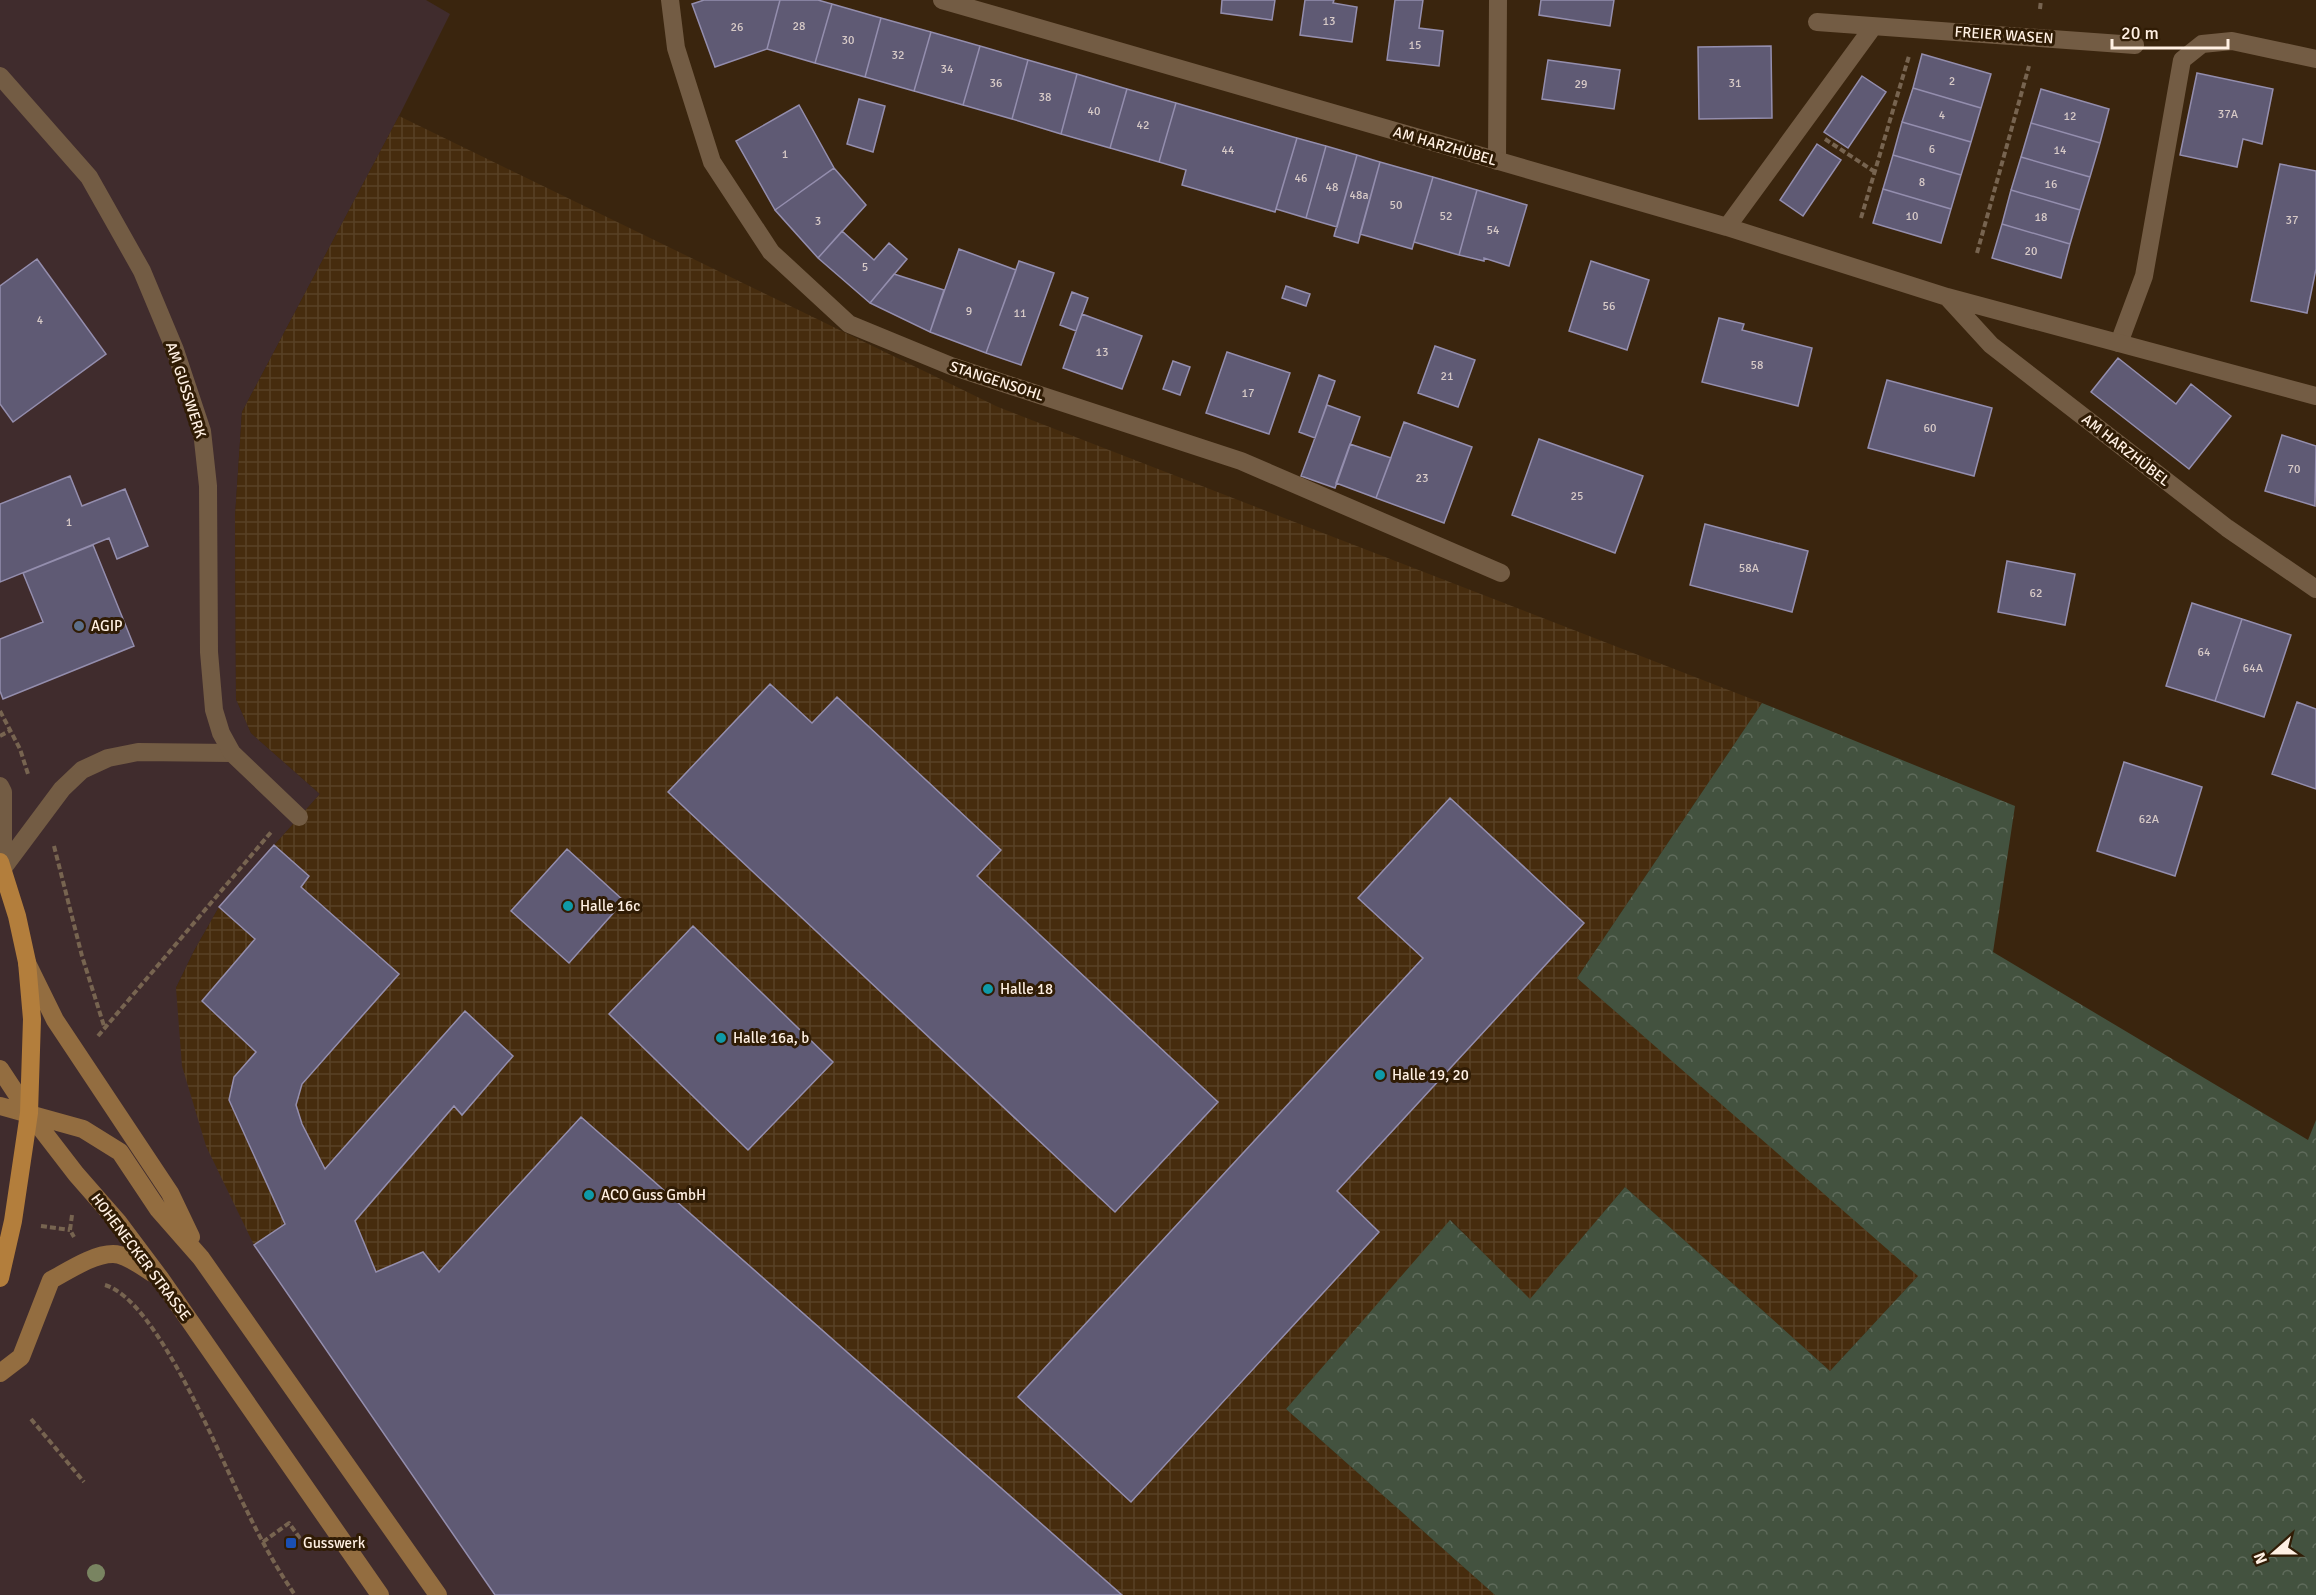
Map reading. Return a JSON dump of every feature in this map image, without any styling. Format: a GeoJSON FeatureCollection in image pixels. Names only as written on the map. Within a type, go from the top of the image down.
{"type":"FeatureCollection","features":[{"type":"Feature","properties":{"kind":"main road"},"geometry":{"type":"LineString","coordinates":[[0,1278],[13,1221],[30,1113],[32,1019],[27,962],[17,916],[1,865]]}},
{"type":"Feature","properties":{"kind":"main road"},"geometry":{"type":"LineString","coordinates":[[27,962],[55,1020],[170,1193],[201,1258]]}},
{"type":"Feature","properties":{"kind":"main road","name":"HOHENECKER STRASSE"},"geometry":{"type":"LineString","coordinates":[[0,1069],[76,1174],[118,1222],[160,1278],[380,1595]]}},
{"type":"Feature","properties":{"kind":"main road"},"geometry":{"type":"LineString","coordinates":[[0,1106],[83,1129],[120,1152],[158,1209],[201,1258],[438,1595]]}},
{"type":"Feature","properties":{"kind":"main road"},"geometry":{"type":"LineString","coordinates":[[0,1373],[21,1357],[51,1280],[86,1261],[114,1254],[137,1263],[160,1278]]}},
{"type":"Feature","properties":{"kind":"street","name":"STANGENSOHL"},"geometry":{"type":"LineString","coordinates":[[670,0],[676,48],[712,162],[771,252],[849,324],[951,366],[1241,461],[1501,573]]}},
{"type":"Feature","properties":{"kind":"street","name":"AM HARZHÜBEL"},"geometry":{"type":"LineString","coordinates":[[942,0],[1727,227],[1947,297],[2316,396]]}},
{"type":"Feature","properties":{"kind":"street"},"geometry":{"type":"LineString","coordinates":[[1497,160],[1498,0]]}},
{"type":"Feature","properties":{"kind":"street","name":"FREIER WASEN"},"geometry":{"type":"LineString","coordinates":[[1817,22],[2135,45]]}},
{"type":"Feature","properties":{"kind":"street"},"geometry":{"type":"LineString","coordinates":[[1727,227],[1873,27]]}},
{"type":"Feature","properties":{"kind":"street"},"geometry":{"type":"LineString","coordinates":[[2119,343],[2144,276],[2182,60],[2202,44],[2232,41],[2316,59]]}},
{"type":"Feature","properties":{"kind":"street","name":"AM GUSSWERK"},"geometry":{"type":"LineString","coordinates":[[0,76],[89,177],[142,271],[175,350],[202,431],[208,486],[209,652],[214,711],[221,733],[232,753],[294,814]]}},
{"type":"Feature","properties":{"kind":"street","name":"AM HARZHÜBEL"},"geometry":{"type":"LineString","coordinates":[[1947,297],[1991,345],[2227,528],[2316,589]]}},
{"type":"Feature","properties":{"kind":"street"},"geometry":{"type":"LineString","coordinates":[[1,865],[43,816],[62,789],[82,770],[108,758],[138,752],[232,753]]}},
{"type":"Feature","properties":{"kind":"street"},"geometry":{"type":"LineString","coordinates":[[0,786],[3,792],[1,865]]}},
{"type":"Feature","properties":{"kind":"path"},"geometry":{"type":"LineString","coordinates":[[1977,253],[2037,38],[2041,0]]}},
{"type":"Feature","properties":{"kind":"path"},"geometry":{"type":"LineString","coordinates":[[1861,218],[1917,29]]}},
{"type":"Feature","properties":{"kind":"path"},"geometry":{"type":"LineString","coordinates":[[1802,124],[1875,172]]}},
{"type":"Feature","properties":{"kind":"path"},"geometry":{"type":"LineString","coordinates":[[0,711],[20,749],[55,848],[82,956],[105,1027],[294,814]]}},
{"type":"Feature","properties":{"kind":"path"},"geometry":{"type":"LineString","coordinates":[[0,736],[11,730]]}},
{"type":"Feature","properties":{"kind":"path"},"geometry":{"type":"LineString","coordinates":[[104,1285],[114,1288],[123,1296],[161,1339],[188,1386],[263,1542],[295,1595]]}},
{"type":"Feature","properties":{"kind":"path"},"geometry":{"type":"LineString","coordinates":[[31,1419],[84,1482]]}},
{"type":"Feature","properties":{"kind":"path"},"geometry":{"type":"LineString","coordinates":[[263,1542],[289,1523],[299,1537],[291,1543]]}},
{"type":"Feature","properties":{"kind":"shaded area"},"geometry":{"type":"Polygon","coordinates":[[[0,0],[426,0],[450,14],[399,116],[242,412],[235,517],[236,699],[251,733],[320,794],[219,907],[176,988],[495,1595],[0,1595],[0,0]]]}},
{"type":"Feature","properties":{"kind":"shaded area"},"geometry":{"type":"Polygon","coordinates":[[[399,116],[998,407],[1762,703],[1577,978],[1919,1275],[1830,1371],[1625,1187],[1530,1300],[1451,1220],[1286,1409],[1495,1595],[495,1595],[254,1245],[206,1146],[182,1066],[176,988],[219,907],[320,794],[251,733],[236,699],[235,517],[242,412],[399,116]]]}},
{"type":"Feature","properties":{"kind":"green space"},"geometry":{"type":"Polygon","coordinates":[[[1762,703],[2015,806],[1993,952],[2308,1140],[2316,1120],[2316,1595],[1495,1595],[1286,1409],[1450,1220],[1530,1299],[1625,1187],[1830,1371],[1918,1276],[1577,978],[1762,703]]]}},
{"type":"Feature","properties":{"kind":"building"},"geometry":{"type":"Polygon","coordinates":[[[704,0],[780,0],[767,49],[715,67],[692,4],[704,0]]]}},
{"type":"Feature","properties":{"kind":"building"},"geometry":{"type":"Polygon","coordinates":[[[780,0],[818,0],[832,4],[815,63],[767,49],[780,0]]]}},
{"type":"Feature","properties":{"kind":"building"},"geometry":{"type":"Polygon","coordinates":[[[1222,0],[1275,0],[1272,20],[1221,13],[1222,0]]]}},
{"type":"Feature","properties":{"kind":"building"},"geometry":{"type":"Polygon","coordinates":[[[1305,0],[1334,0],[1333,3],[1357,7],[1352,42],[1300,35],[1305,0]]]}},
{"type":"Feature","properties":{"kind":"building"},"geometry":{"type":"Polygon","coordinates":[[[1395,0],[1423,0],[1419,28],[1443,31],[1439,66],[1387,60],[1395,0]]]}},
{"type":"Feature","properties":{"kind":"building"},"geometry":{"type":"Polygon","coordinates":[[[1541,0],[1614,0],[1610,26],[1539,15],[1541,0]]]}},
{"type":"Feature","properties":{"kind":"building"},"geometry":{"type":"Polygon","coordinates":[[[832,4],[881,18],[865,77],[815,63],[832,4]]]}},
{"type":"Feature","properties":{"kind":"building"},"geometry":{"type":"Polygon","coordinates":[[[881,18],[931,32],[914,91],[865,77],[881,18]]]}},
{"type":"Feature","properties":{"kind":"building"},"geometry":{"type":"Polygon","coordinates":[[[931,32],[980,46],[963,105],[914,91],[931,32]]]}},
{"type":"Feature","properties":{"kind":"building"},"geometry":{"type":"Polygon","coordinates":[[[980,46],[1028,60],[1012,119],[963,105],[980,46]]]}},
{"type":"Feature","properties":{"kind":"building"},"geometry":{"type":"Polygon","coordinates":[[[1771,46],[1772,118],[1699,119],[1698,47],[1771,46]]]}},
{"type":"Feature","properties":{"kind":"building"},"geometry":{"type":"Polygon","coordinates":[[[1922,54],[1991,74],[1981,108],[1913,88],[1922,54]]]}},
{"type":"Feature","properties":{"kind":"building"},"geometry":{"type":"Polygon","coordinates":[[[1028,60],[1077,74],[1061,134],[1012,119],[1028,60]]]}},
{"type":"Feature","properties":{"kind":"building"},"geometry":{"type":"Polygon","coordinates":[[[1548,60],[1620,70],[1614,109],[1542,99],[1548,60]]]}},
{"type":"Feature","properties":{"kind":"building"},"geometry":{"type":"Polygon","coordinates":[[[2197,73],[2273,89],[2262,144],[2243,139],[2237,167],[2180,155],[2197,73]]]}},
{"type":"Feature","properties":{"kind":"building"},"geometry":{"type":"Polygon","coordinates":[[[1077,74],[1127,89],[1110,148],[1061,134],[1077,74]]]}},
{"type":"Feature","properties":{"kind":"building"},"geometry":{"type":"Polygon","coordinates":[[[1862,76],[1886,92],[1848,148],[1824,132],[1862,76]]]}},
{"type":"Feature","properties":{"kind":"building"},"geometry":{"type":"Polygon","coordinates":[[[1913,88],[1981,108],[1971,142],[1902,122],[1913,88]]]}},
{"type":"Feature","properties":{"kind":"building"},"geometry":{"type":"Polygon","coordinates":[[[1127,89],[1176,103],[1159,162],[1110,148],[1127,89]]]}},
{"type":"Feature","properties":{"kind":"building"},"geometry":{"type":"Polygon","coordinates":[[[2041,89],[2109,109],[2100,143],[2031,123],[2041,89]]]}},
{"type":"Feature","properties":{"kind":"building"},"geometry":{"type":"Polygon","coordinates":[[[859,99],[885,106],[873,152],[847,144],[859,99]]]}},
{"type":"Feature","properties":{"kind":"building"},"geometry":{"type":"Polygon","coordinates":[[[1176,103],[1297,138],[1275,212],[1182,185],[1186,170],[1159,162],[1176,103]]]}},
{"type":"Feature","properties":{"kind":"building"},"geometry":{"type":"Polygon","coordinates":[[[799,105],[834,168],[775,210],[736,141],[799,105]]]}},
{"type":"Feature","properties":{"kind":"building"},"geometry":{"type":"Polygon","coordinates":[[[1902,122],[1971,142],[1961,175],[1893,155],[1902,122]]]}},
{"type":"Feature","properties":{"kind":"building"},"geometry":{"type":"Polygon","coordinates":[[[2031,123],[2100,143],[2090,177],[2021,157],[2031,123]]]}},
{"type":"Feature","properties":{"kind":"building"},"geometry":{"type":"Polygon","coordinates":[[[1297,138],[1326,146],[1306,218],[1276,209],[1297,138]]]}},
{"type":"Feature","properties":{"kind":"building"},"geometry":{"type":"Polygon","coordinates":[[[1817,144],[1841,160],[1803,216],[1780,200],[1817,144]]]}},
{"type":"Feature","properties":{"kind":"building"},"geometry":{"type":"Polygon","coordinates":[[[1326,146],[1357,155],[1337,227],[1306,218],[1326,146]]]}},
{"type":"Feature","properties":{"kind":"building"},"geometry":{"type":"Polygon","coordinates":[[[1357,155],[1380,162],[1358,243],[1334,236],[1357,155]]]}},
{"type":"Feature","properties":{"kind":"building"},"geometry":{"type":"Polygon","coordinates":[[[1893,155],[1961,175],[1951,209],[1883,189],[1893,155]]]}},
{"type":"Feature","properties":{"kind":"building"},"geometry":{"type":"Polygon","coordinates":[[[2021,157],[2090,177],[2080,210],[2011,190],[2021,157]]]}},
{"type":"Feature","properties":{"kind":"building"},"geometry":{"type":"Polygon","coordinates":[[[1380,162],[1433,177],[1412,249],[1360,234],[1380,162]]]}},
{"type":"Feature","properties":{"kind":"building"},"geometry":{"type":"Polygon","coordinates":[[[2280,164],[2316,171],[2316,269],[2307,313],[2251,301],[2280,164]]]}},
{"type":"Feature","properties":{"kind":"building"},"geometry":{"type":"Polygon","coordinates":[[[834,168],[866,205],[818,258],[775,210],[834,168]]]}},
{"type":"Feature","properties":{"kind":"building"},"geometry":{"type":"Polygon","coordinates":[[[1433,177],[1477,190],[1459,255],[1414,242],[1433,177]]]}},
{"type":"Feature","properties":{"kind":"building"},"geometry":{"type":"Polygon","coordinates":[[[1883,189],[1951,209],[1941,243],[1873,223],[1883,189]]]}},
{"type":"Feature","properties":{"kind":"building"},"geometry":{"type":"Polygon","coordinates":[[[1477,190],[1527,205],[1509,266],[1484,258],[1484,261],[1459,255],[1477,190]]]}},
{"type":"Feature","properties":{"kind":"building"},"geometry":{"type":"Polygon","coordinates":[[[2011,190],[2080,210],[2070,244],[2002,224],[2011,190]]]}},
{"type":"Feature","properties":{"kind":"building"},"geometry":{"type":"Polygon","coordinates":[[[2002,224],[2070,244],[2061,278],[1992,258],[2002,224]]]}},
{"type":"Feature","properties":{"kind":"building"},"geometry":{"type":"Polygon","coordinates":[[[842,231],[874,260],[889,243],[907,259],[870,303],[818,258],[842,231]]]}},
{"type":"Feature","properties":{"kind":"building"},"geometry":{"type":"Polygon","coordinates":[[[959,249],[1016,270],[986,353],[930,332],[959,249]]]}},
{"type":"Feature","properties":{"kind":"building"},"geometry":{"type":"Polygon","coordinates":[[[37,259],[106,354],[13,422],[0,404],[0,286],[37,259]]]}},
{"type":"Feature","properties":{"kind":"building"},"geometry":{"type":"Polygon","coordinates":[[[1019,261],[1054,273],[1021,365],[986,353],[1019,261]]]}},
{"type":"Feature","properties":{"kind":"building"},"geometry":{"type":"Polygon","coordinates":[[[1591,261],[1649,280],[1627,350],[1569,331],[1591,261]]]}},
{"type":"Feature","properties":{"kind":"building"},"geometry":{"type":"Polygon","coordinates":[[[894,274],[944,290],[930,332],[870,303],[894,274]]]}},
{"type":"Feature","properties":{"kind":"building"},"geometry":{"type":"Polygon","coordinates":[[[1286,286],[1310,294],[1306,306],[1282,298],[1286,286]]]}},
{"type":"Feature","properties":{"kind":"building"},"geometry":{"type":"Polygon","coordinates":[[[1072,292],[1088,298],[1076,331],[1060,325],[1072,292]]]}},
{"type":"Feature","properties":{"kind":"building"},"geometry":{"type":"Polygon","coordinates":[[[1082,314],[1142,336],[1122,389],[1063,368],[1082,314]]]}},
{"type":"Feature","properties":{"kind":"building"},"geometry":{"type":"Polygon","coordinates":[[[1719,318],[1744,324],[1742,330],[1812,348],[1798,406],[1702,382],[1719,318]]]}},
{"type":"Feature","properties":{"kind":"building"},"geometry":{"type":"Polygon","coordinates":[[[1435,346],[1475,360],[1458,407],[1418,393],[1435,346]]]}},
{"type":"Feature","properties":{"kind":"building"},"geometry":{"type":"Polygon","coordinates":[[[1227,352],[1290,373],[1269,434],[1206,413],[1227,352]]]}},
{"type":"Feature","properties":{"kind":"building"},"geometry":{"type":"Polygon","coordinates":[[[2118,358],[2176,404],[2191,384],[2231,416],[2189,469],[2091,392],[2118,358]]]}},
{"type":"Feature","properties":{"kind":"building"},"geometry":{"type":"Polygon","coordinates":[[[1173,361],[1190,367],[1180,395],[1163,389],[1173,361]]]}},
{"type":"Feature","properties":{"kind":"building"},"geometry":{"type":"Polygon","coordinates":[[[1319,375],[1335,381],[1315,438],[1299,432],[1319,375]]]}},
{"type":"Feature","properties":{"kind":"building"},"geometry":{"type":"Polygon","coordinates":[[[1887,380],[1992,408],[1974,476],[1868,448],[1887,380]]]}},
{"type":"Feature","properties":{"kind":"building"},"geometry":{"type":"Polygon","coordinates":[[[1327,405],[1360,417],[1335,488],[1301,476],[1327,405]]]}},
{"type":"Feature","properties":{"kind":"building"},"geometry":{"type":"Polygon","coordinates":[[[1404,422],[1472,447],[1444,523],[1376,498],[1404,422]]]}},
{"type":"Feature","properties":{"kind":"building"},"geometry":{"type":"Polygon","coordinates":[[[2282,435],[2316,446],[2315,506],[2265,491],[2282,435]]]}},
{"type":"Feature","properties":{"kind":"building"},"geometry":{"type":"Polygon","coordinates":[[[1539,439],[1643,476],[1615,553],[1512,515],[1539,439]]]}},
{"type":"Feature","properties":{"kind":"building"},"geometry":{"type":"Polygon","coordinates":[[[1350,444],[1391,458],[1376,498],[1336,483],[1350,444]]]}},
{"type":"Feature","properties":{"kind":"building"},"geometry":{"type":"Polygon","coordinates":[[[70,476],[82,506],[125,489],[148,546],[117,559],[109,538],[0,582],[0,504],[70,476]]]}},
{"type":"Feature","properties":{"kind":"building"},"geometry":{"type":"Polygon","coordinates":[[[1705,524],[1808,551],[1792,612],[1690,585],[1705,524]]]}},
{"type":"Feature","properties":{"kind":"building"},"geometry":{"type":"Polygon","coordinates":[[[93,545],[134,646],[3,699],[0,691],[0,639],[43,622],[23,573],[93,545]]]}},
{"type":"Feature","properties":{"kind":"building"},"geometry":{"type":"Polygon","coordinates":[[[2007,561],[2075,574],[2065,625],[1998,612],[2007,561]]]}},
{"type":"Feature","properties":{"kind":"building"},"geometry":{"type":"Polygon","coordinates":[[[2192,603],[2242,619],[2215,701],[2166,686],[2192,603]]]}},
{"type":"Feature","properties":{"kind":"building"},"geometry":{"type":"Polygon","coordinates":[[[2242,619],[2291,635],[2264,717],[2215,701],[2242,619]]]}},
{"type":"Feature","properties":{"kind":"building","name":"Halle 18"},"geometry":{"type":"Polygon","coordinates":[[[770,684],[812,723],[837,697],[1001,850],[977,876],[1218,1102],[1115,1212],[668,792],[770,684]]]}},
{"type":"Feature","properties":{"kind":"building"},"geometry":{"type":"Polygon","coordinates":[[[2297,702],[2316,709],[2316,789],[2272,774],[2297,702]]]}},
{"type":"Feature","properties":{"kind":"building"},"geometry":{"type":"Polygon","coordinates":[[[2124,762],[2202,787],[2175,876],[2097,851],[2124,762]]]}},
{"type":"Feature","properties":{"kind":"building","name":"Halle 19, 20"},"geometry":{"type":"Polygon","coordinates":[[[1450,798],[1584,923],[1337,1191],[1379,1232],[1131,1502],[1018,1397],[1423,958],[1358,898],[1450,798]]]}},
{"type":"Feature","properties":{"kind":"building","name":"ACO Guss GmbH"},"geometry":{"type":"Polygon","coordinates":[[[274,845],[309,876],[301,887],[399,974],[302,1084],[296,1105],[302,1124],[325,1169],[465,1011],[513,1056],[462,1115],[454,1106],[355,1221],[376,1272],[423,1252],[439,1272],[581,1117],[1122,1595],[495,1595],[254,1245],[285,1224],[229,1100],[234,1077],[256,1052],[202,1001],[255,939],[219,907],[274,845]]]}},
{"type":"Feature","properties":{"kind":"building","name":"Halle 16c"},"geometry":{"type":"Polygon","coordinates":[[[567,849],[624,901],[569,963],[511,911],[567,849]]]}},
{"type":"Feature","properties":{"kind":"building","name":"Halle 16a, b"},"geometry":{"type":"Polygon","coordinates":[[[693,926],[833,1062],[748,1150],[609,1014],[693,926]]]}},
{"type":"Feature","properties":{"kind":"place","name":"AGIP"},"geometry":{"type":"Point","coordinates":[79,626]}},
{"type":"Feature","properties":{"kind":"place","name":"Halle 16c"},"geometry":{"type":"Point","coordinates":[568,906]}},
{"type":"Feature","properties":{"kind":"place","name":"Halle 18"},"geometry":{"type":"Point","coordinates":[988,989]}},
{"type":"Feature","properties":{"kind":"place","name":"Halle 16a, b"},"geometry":{"type":"Point","coordinates":[721,1038]}},
{"type":"Feature","properties":{"kind":"place","name":"Halle 19, 20"},"geometry":{"type":"Point","coordinates":[1380,1075]}},
{"type":"Feature","properties":{"kind":"place","name":"ACO Guss GmbH"},"geometry":{"type":"Point","coordinates":[589,1195]}},
{"type":"Feature","properties":{"kind":"place","name":"Gusswerk"},"geometry":{"type":"Point","coordinates":[291,1543]}}]}
